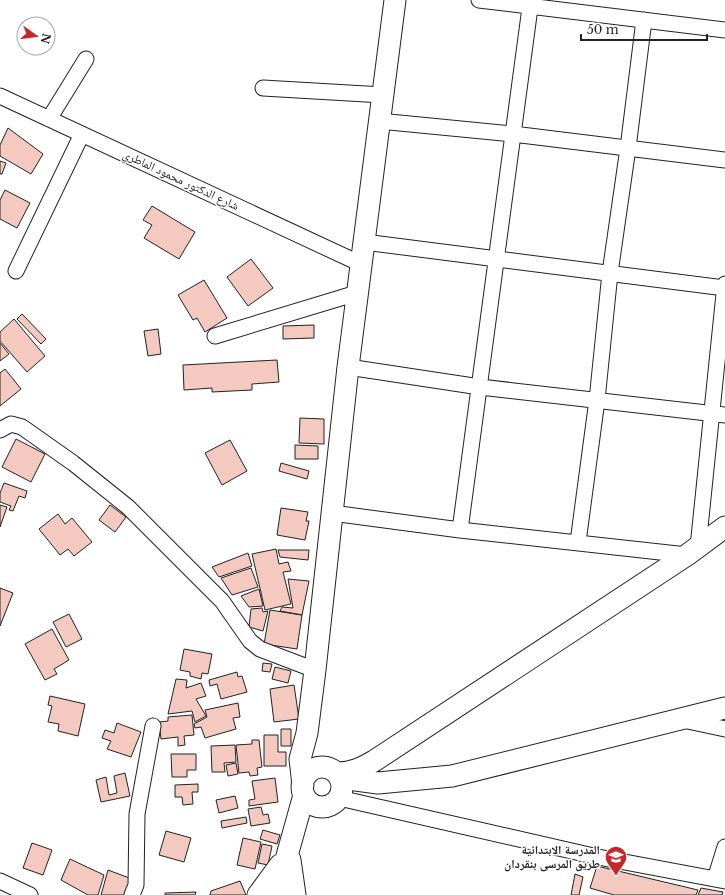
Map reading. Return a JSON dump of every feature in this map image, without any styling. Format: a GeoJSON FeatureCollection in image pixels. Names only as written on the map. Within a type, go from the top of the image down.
{"type":"FeatureCollection","features":[{"type":"Feature","properties":{"kind":"street"},"geometry":{"type":"LineString","coordinates":[[276,895],[289,854],[296,825],[309,796],[300,759],[302,745],[307,733],[315,670],[348,367],[395,0]]}},
{"type":"Feature","properties":{"kind":"street"},"geometry":{"type":"LineString","coordinates":[[479,0],[531,3],[644,20],[725,30]]}},
{"type":"Feature","properties":{"kind":"street"},"geometry":{"type":"LineString","coordinates":[[460,530],[531,3]]}},
{"type":"Feature","properties":{"kind":"street"},"geometry":{"type":"LineString","coordinates":[[578,542],[597,400],[610,273],[644,20]]}},
{"type":"Feature","properties":{"kind":"street"},"geometry":{"type":"LineString","coordinates":[[49,119],[86,59]]}},
{"type":"Feature","properties":{"kind":"street"},"geometry":{"type":"LineString","coordinates":[[263,88],[383,95]]}},
{"type":"Feature","properties":{"kind":"street","name":"شارع الدكتور محمود الماطري"},"geometry":{"type":"LineString","coordinates":[[0,96],[361,264]]}},
{"type":"Feature","properties":{"kind":"street"},"geometry":{"type":"LineString","coordinates":[[379,121],[513,134],[725,160]]}},
{"type":"Feature","properties":{"kind":"street"},"geometry":{"type":"LineString","coordinates":[[16,271],[82,134]]}},
{"type":"Feature","properties":{"kind":"street"},"geometry":{"type":"LineString","coordinates":[[364,242],[725,288]]}},
{"type":"Feature","properties":{"kind":"street"},"geometry":{"type":"LineString","coordinates":[[693,551],[718,414],[725,284]]}},
{"type":"Feature","properties":{"kind":"street"},"geometry":{"type":"LineString","coordinates":[[215,336],[357,293]]}},
{"type":"Feature","properties":{"kind":"street"},"geometry":{"type":"LineString","coordinates":[[348,367],[480,387],[718,414]]}},
{"type":"Feature","properties":{"kind":"street"},"geometry":{"type":"LineString","coordinates":[[0,430],[11,424],[22,427],[73,463],[128,507],[222,601],[250,642],[260,649],[315,670]]}},
{"type":"Feature","properties":{"kind":"street"},"geometry":{"type":"LineString","coordinates":[[332,513],[460,530],[578,542],[693,551]]}},
{"type":"Feature","properties":{"kind":"street"},"geometry":{"type":"LineString","coordinates":[[335,779],[347,773],[359,770],[693,551],[725,526]]}},
{"type":"Feature","properties":{"kind":"street"},"geometry":{"type":"LineString","coordinates":[[307,733],[312,751],[335,779],[378,783],[452,776],[725,708]]}},
{"type":"Feature","properties":{"kind":"street"},"geometry":{"type":"LineString","coordinates":[[678,719],[725,729]]}},
{"type":"Feature","properties":{"kind":"street"},"geometry":{"type":"LineString","coordinates":[[132,895],[136,885],[138,814],[153,726]]}},
{"type":"Feature","properties":{"kind":"street"},"geometry":{"type":"LineString","coordinates":[[309,796],[304,780],[311,770],[335,779],[598,857],[720,880],[725,848]]}},
{"type":"Feature","properties":{"kind":"street"},"geometry":{"type":"LineString","coordinates":[[309,796],[331,805],[335,779]]}},
{"type":"Feature","properties":{"kind":"street"},"geometry":{"type":"LineString","coordinates":[[258,895],[289,854]]}},
{"type":"Feature","properties":{"kind":"street"},"geometry":{"type":"LineString","coordinates":[[289,854],[295,895]]}},
{"type":"Feature","properties":{"kind":"street"},"geometry":{"type":"LineString","coordinates":[[0,881],[30,895]]}},
{"type":"Feature","properties":{"kind":"building"},"geometry":{"type":"Polygon","coordinates":[[[8,128],[43,154],[31,174],[0,156],[0,145],[8,128]]]}},
{"type":"Feature","properties":{"kind":"building"},"geometry":{"type":"Polygon","coordinates":[[[0,161],[6,163],[2,174],[0,174],[0,161]]]}},
{"type":"Feature","properties":{"kind":"building"},"geometry":{"type":"Polygon","coordinates":[[[5,190],[30,203],[17,228],[0,219],[0,200],[5,190]]]}},
{"type":"Feature","properties":{"kind":"building"},"geometry":{"type":"Polygon","coordinates":[[[152,206],[195,232],[179,259],[144,238],[152,225],[143,220],[152,206]]]}},
{"type":"Feature","properties":{"kind":"building"},"geometry":{"type":"Polygon","coordinates":[[[251,259],[273,288],[248,306],[227,277],[251,259]]]}},
{"type":"Feature","properties":{"kind":"building"},"geometry":{"type":"Polygon","coordinates":[[[204,280],[227,318],[205,332],[197,318],[193,320],[178,295],[204,280]]]}},
{"type":"Feature","properties":{"kind":"building"},"geometry":{"type":"Polygon","coordinates":[[[22,314],[46,339],[41,344],[17,319],[22,314]]]}},
{"type":"Feature","properties":{"kind":"building"},"geometry":{"type":"Polygon","coordinates":[[[14,319],[45,356],[27,372],[0,341],[0,332],[14,319]]]}},
{"type":"Feature","properties":{"kind":"building"},"geometry":{"type":"Polygon","coordinates":[[[314,325],[314,338],[283,339],[283,326],[314,325]]]}},
{"type":"Feature","properties":{"kind":"building"},"geometry":{"type":"Polygon","coordinates":[[[158,329],[161,354],[148,356],[144,331],[158,329]]]}},
{"type":"Feature","properties":{"kind":"building"},"geometry":{"type":"Polygon","coordinates":[[[0,343],[9,354],[0,361],[0,343]]]}},
{"type":"Feature","properties":{"kind":"building"},"geometry":{"type":"Polygon","coordinates":[[[277,360],[279,382],[252,384],[252,390],[212,392],[212,388],[184,390],[183,365],[277,360]]]}},
{"type":"Feature","properties":{"kind":"building"},"geometry":{"type":"Polygon","coordinates":[[[5,369],[21,389],[0,406],[0,373],[5,369]]]}},
{"type":"Feature","properties":{"kind":"building"},"geometry":{"type":"Polygon","coordinates":[[[300,418],[324,419],[324,444],[299,443],[300,418]]]}},
{"type":"Feature","properties":{"kind":"building"},"geometry":{"type":"Polygon","coordinates":[[[16,439],[45,454],[31,482],[2,467],[16,439]]]}},
{"type":"Feature","properties":{"kind":"building"},"geometry":{"type":"Polygon","coordinates":[[[230,440],[247,471],[222,485],[205,453],[230,440]]]}},
{"type":"Feature","properties":{"kind":"building"},"geometry":{"type":"Polygon","coordinates":[[[295,445],[318,446],[318,459],[295,459],[295,445]]]}},
{"type":"Feature","properties":{"kind":"building"},"geometry":{"type":"Polygon","coordinates":[[[281,463],[309,471],[307,479],[279,471],[281,463]]]}},
{"type":"Feature","properties":{"kind":"building"},"geometry":{"type":"Polygon","coordinates":[[[4,483],[27,491],[25,498],[19,496],[13,511],[9,510],[11,506],[0,502],[0,493],[4,483]]]}},
{"type":"Feature","properties":{"kind":"building"},"geometry":{"type":"Polygon","coordinates":[[[0,505],[7,507],[0,527],[0,505]]]}},
{"type":"Feature","properties":{"kind":"building"},"geometry":{"type":"Polygon","coordinates":[[[110,505],[126,517],[115,532],[99,520],[110,505]]]}},
{"type":"Feature","properties":{"kind":"building"},"geometry":{"type":"Polygon","coordinates":[[[281,508],[308,512],[306,521],[309,521],[305,540],[277,535],[281,508]]]}},
{"type":"Feature","properties":{"kind":"building"},"geometry":{"type":"Polygon","coordinates":[[[58,514],[65,524],[72,518],[92,542],[74,556],[68,549],[60,555],[39,529],[58,514]]]}},
{"type":"Feature","properties":{"kind":"building"},"geometry":{"type":"Polygon","coordinates":[[[276,549],[279,564],[288,562],[291,571],[283,572],[291,604],[265,610],[252,554],[276,549]]]}},
{"type":"Feature","properties":{"kind":"building"},"geometry":{"type":"Polygon","coordinates":[[[278,550],[309,550],[308,560],[280,557],[278,550]]]}},
{"type":"Feature","properties":{"kind":"building"},"geometry":{"type":"Polygon","coordinates":[[[248,553],[252,566],[219,577],[212,567],[248,553]]]}},
{"type":"Feature","properties":{"kind":"building"},"geometry":{"type":"Polygon","coordinates":[[[251,568],[258,587],[232,595],[221,578],[251,568]]]}},
{"type":"Feature","properties":{"kind":"building"},"geometry":{"type":"Polygon","coordinates":[[[288,579],[309,581],[302,615],[280,611],[282,607],[293,608],[288,579]]]}},
{"type":"Feature","properties":{"kind":"building"},"geometry":{"type":"Polygon","coordinates":[[[0,588],[13,593],[0,626],[0,588]]]}},
{"type":"Feature","properties":{"kind":"building"},"geometry":{"type":"Polygon","coordinates":[[[259,589],[263,606],[249,607],[241,596],[259,589]]]}},
{"type":"Feature","properties":{"kind":"building"},"geometry":{"type":"Polygon","coordinates":[[[262,608],[263,612],[268,611],[263,631],[249,627],[251,609],[262,608]]]}},
{"type":"Feature","properties":{"kind":"building"},"geometry":{"type":"Polygon","coordinates":[[[270,610],[302,615],[297,649],[264,644],[270,610]]]}},
{"type":"Feature","properties":{"kind":"building"},"geometry":{"type":"Polygon","coordinates":[[[69,614],[82,639],[66,647],[53,622],[69,614]]]}},
{"type":"Feature","properties":{"kind":"building"},"geometry":{"type":"Polygon","coordinates":[[[52,629],[69,660],[54,669],[57,674],[45,680],[25,644],[52,629]]]}},
{"type":"Feature","properties":{"kind":"building"},"geometry":{"type":"Polygon","coordinates":[[[184,649],[212,654],[208,674],[202,673],[201,679],[190,676],[190,672],[180,670],[184,649]]]}},
{"type":"Feature","properties":{"kind":"building"},"geometry":{"type":"Polygon","coordinates":[[[263,663],[272,664],[270,672],[262,671],[263,663]]]}},
{"type":"Feature","properties":{"kind":"building"},"geometry":{"type":"Polygon","coordinates":[[[275,667],[291,671],[288,683],[272,679],[275,667]]]}},
{"type":"Feature","properties":{"kind":"building"},"geometry":{"type":"Polygon","coordinates":[[[237,672],[238,677],[242,676],[247,692],[221,699],[217,684],[210,686],[209,680],[237,672]]]}},
{"type":"Feature","properties":{"kind":"building"},"geometry":{"type":"Polygon","coordinates":[[[176,679],[187,680],[186,688],[201,683],[206,696],[196,699],[206,716],[195,722],[192,711],[168,714],[176,679]]]}},
{"type":"Feature","properties":{"kind":"building"},"geometry":{"type":"Polygon","coordinates":[[[294,685],[299,719],[274,722],[270,689],[294,685]]]}},
{"type":"Feature","properties":{"kind":"building"},"geometry":{"type":"Polygon","coordinates":[[[50,696],[85,704],[78,736],[58,731],[59,724],[48,722],[52,706],[48,705],[50,696]]]}},
{"type":"Feature","properties":{"kind":"building"},"geometry":{"type":"Polygon","coordinates":[[[238,703],[240,717],[233,718],[236,729],[205,738],[201,727],[195,728],[194,724],[207,717],[205,710],[238,703]]]}},
{"type":"Feature","properties":{"kind":"building"},"geometry":{"type":"Polygon","coordinates":[[[192,715],[194,735],[184,736],[185,745],[178,746],[178,737],[161,739],[159,722],[168,721],[168,717],[192,715]]]}},
{"type":"Feature","properties":{"kind":"building"},"geometry":{"type":"Polygon","coordinates":[[[117,723],[141,732],[131,757],[107,749],[111,741],[102,738],[105,730],[114,733],[117,723]]]}},
{"type":"Feature","properties":{"kind":"building"},"geometry":{"type":"Polygon","coordinates":[[[281,729],[291,729],[291,746],[281,746],[281,729]]]}},
{"type":"Feature","properties":{"kind":"building"},"geometry":{"type":"Polygon","coordinates":[[[264,735],[278,735],[278,752],[286,752],[286,766],[264,766],[264,735]]]}},
{"type":"Feature","properties":{"kind":"building"},"geometry":{"type":"Polygon","coordinates":[[[252,740],[259,740],[262,767],[257,768],[258,775],[250,776],[249,772],[239,773],[236,745],[252,744],[252,740]]]}},
{"type":"Feature","properties":{"kind":"building"},"geometry":{"type":"Polygon","coordinates":[[[235,745],[236,762],[224,763],[225,772],[212,772],[211,746],[235,745]]]}},
{"type":"Feature","properties":{"kind":"building"},"geometry":{"type":"Polygon","coordinates":[[[171,754],[196,754],[196,770],[187,770],[187,777],[172,777],[171,754]]]}},
{"type":"Feature","properties":{"kind":"building"},"geometry":{"type":"Polygon","coordinates":[[[236,763],[238,774],[228,776],[226,765],[236,763]]]}},
{"type":"Feature","properties":{"kind":"building"},"geometry":{"type":"Polygon","coordinates":[[[125,773],[130,796],[101,802],[96,780],[106,777],[109,795],[117,793],[114,776],[125,773]]]}},
{"type":"Feature","properties":{"kind":"building"},"geometry":{"type":"Polygon","coordinates":[[[275,778],[278,802],[249,806],[249,800],[255,799],[252,781],[275,778]]]}},
{"type":"Feature","properties":{"kind":"building"},"geometry":{"type":"Polygon","coordinates":[[[198,784],[198,792],[192,792],[193,804],[183,805],[182,797],[175,797],[175,785],[198,784]]]}},
{"type":"Feature","properties":{"kind":"building"},"geometry":{"type":"Polygon","coordinates":[[[235,796],[238,808],[219,813],[216,800],[235,796]]]}},
{"type":"Feature","properties":{"kind":"building"},"geometry":{"type":"Polygon","coordinates":[[[261,807],[263,815],[268,814],[270,823],[251,826],[248,809],[261,807]]]}},
{"type":"Feature","properties":{"kind":"building"},"geometry":{"type":"Polygon","coordinates":[[[246,817],[247,823],[222,828],[221,821],[246,817]]]}},
{"type":"Feature","properties":{"kind":"building"},"geometry":{"type":"Polygon","coordinates":[[[263,830],[280,835],[277,844],[260,839],[263,830]]]}},
{"type":"Feature","properties":{"kind":"building"},"geometry":{"type":"Polygon","coordinates":[[[166,831],[191,838],[184,862],[159,855],[166,831]]]}},
{"type":"Feature","properties":{"kind":"building"},"geometry":{"type":"Polygon","coordinates":[[[243,838],[261,842],[255,869],[237,865],[243,838]]]}},
{"type":"Feature","properties":{"kind":"building"},"geometry":{"type":"Polygon","coordinates":[[[32,843],[52,850],[43,875],[23,868],[32,843]]]}},
{"type":"Feature","properties":{"kind":"building"},"geometry":{"type":"Polygon","coordinates":[[[262,844],[272,846],[268,865],[258,863],[262,844]]]}},
{"type":"Feature","properties":{"kind":"building"},"geometry":{"type":"Polygon","coordinates":[[[70,859],[104,875],[98,895],[88,895],[61,880],[70,859]]]}},
{"type":"Feature","properties":{"kind":"building"},"geometry":{"type":"Polygon","coordinates":[[[597,866],[698,890],[696,895],[614,895],[590,888],[597,866]]]}},
{"type":"Feature","properties":{"kind":"building"},"geometry":{"type":"Polygon","coordinates":[[[108,870],[132,879],[126,895],[101,895],[108,870]]]}},
{"type":"Feature","properties":{"kind":"building"},"geometry":{"type":"Polygon","coordinates":[[[575,874],[583,877],[579,895],[571,895],[575,874]]]}},
{"type":"Feature","properties":{"kind":"building"},"geometry":{"type":"Polygon","coordinates":[[[240,881],[246,895],[210,895],[211,891],[240,881]]]}},
{"type":"Feature","properties":{"kind":"building"},"geometry":{"type":"Polygon","coordinates":[[[701,888],[723,892],[722,895],[698,895],[701,888]]]}},
{"type":"Feature","properties":{"kind":"building"},"geometry":{"type":"Polygon","coordinates":[[[196,892],[195,895],[165,895],[165,893],[196,892]]]}},
{"type":"Feature","properties":{"kind":"place","name":"المدرسة الابتدائية طريق المرسى بنقردان"},"geometry":{"type":"Point","coordinates":[616,876]}}]}
